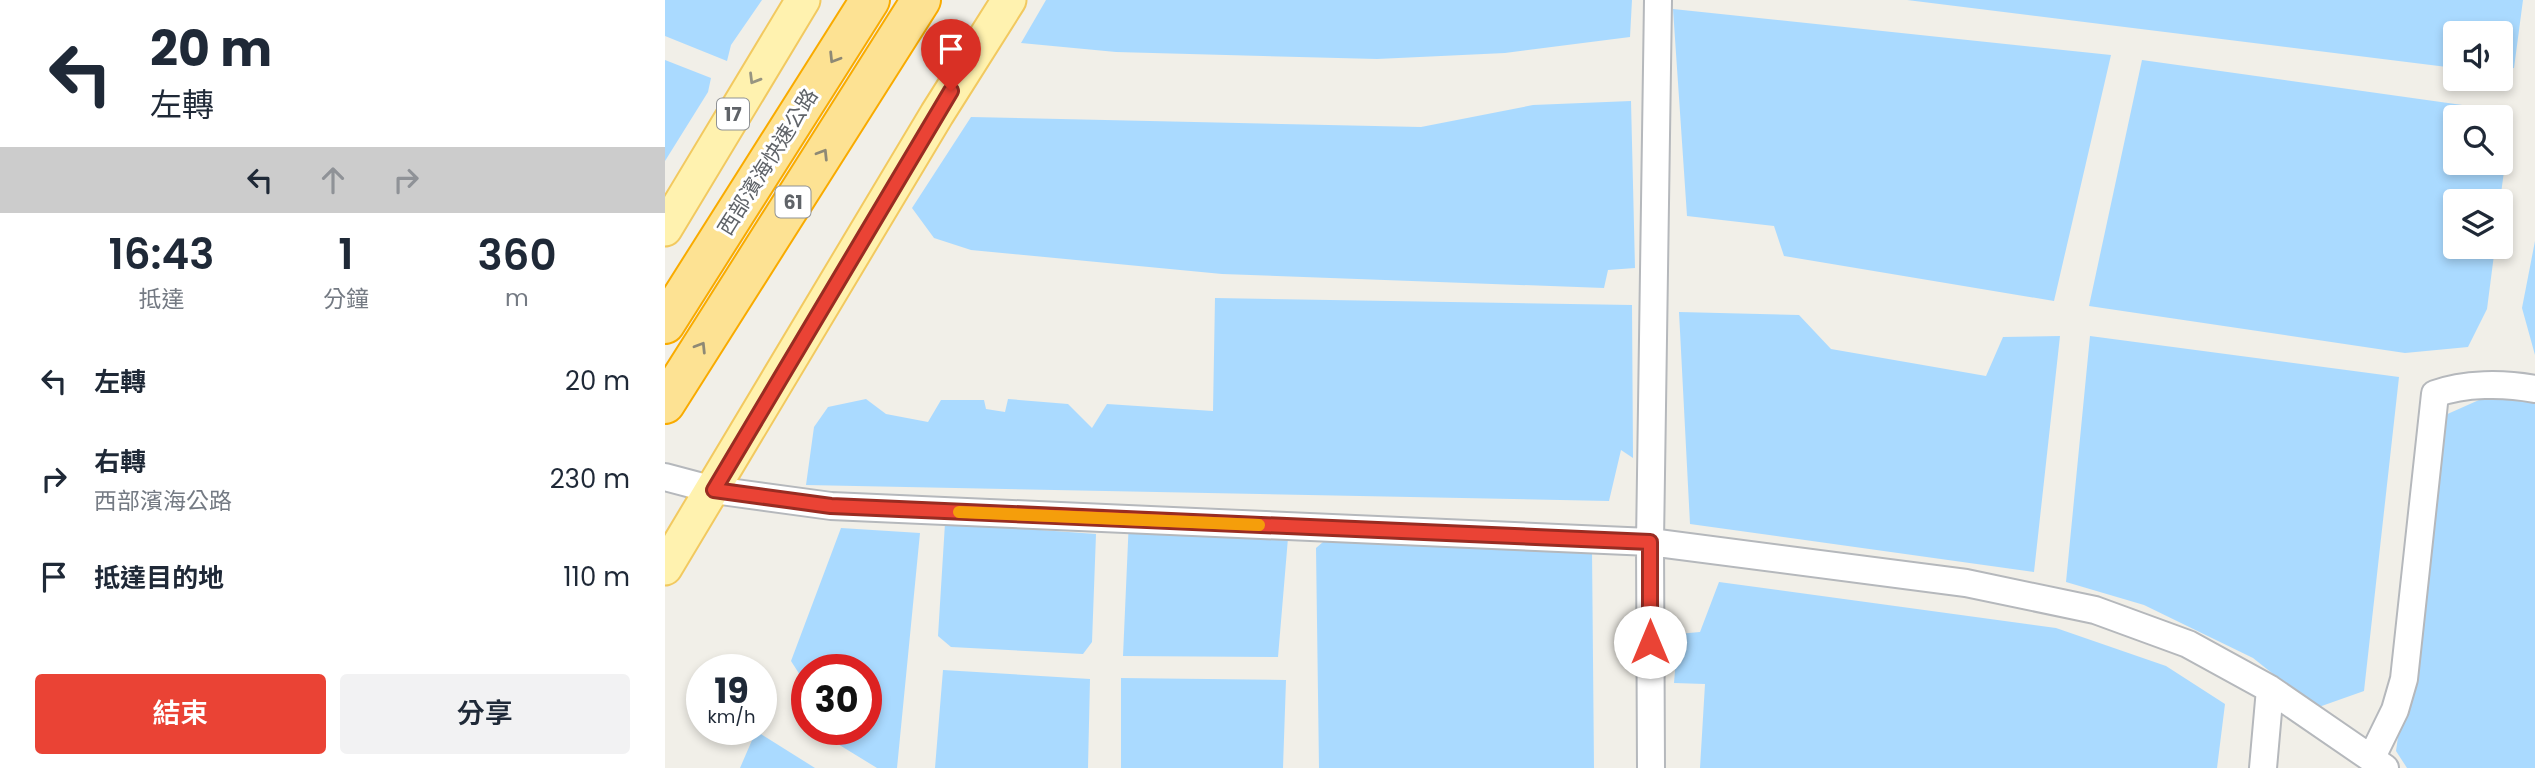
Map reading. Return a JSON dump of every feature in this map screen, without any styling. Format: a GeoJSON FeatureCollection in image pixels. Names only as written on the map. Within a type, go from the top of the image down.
{"type":"FeatureCollection","features":[{"type":"Feature","properties":{"kind":"highway","name":"西部濱海快速公路"},"geometry":{"type":"LineString","coordinates":[[665,324],[870,0]]}},
{"type":"Feature","properties":{"kind":"highway","name":"西部濱海快速公路"},"geometry":{"type":"LineString","coordinates":[[665,404],[921,0]]}},
{"type":"Feature","properties":{"kind":"main road","name":"17"},"geometry":{"type":"LineString","coordinates":[[665,229],[803,0]]}},
{"type":"Feature","properties":{"kind":"main road"},"geometry":{"type":"LineString","coordinates":[[665,568],[937,114],[1009,0]]}},
{"type":"Feature","properties":{"kind":"street"},"geometry":{"type":"LineString","coordinates":[[1651,768],[1650,542],[1658,0]]}},
{"type":"Feature","properties":{"kind":"street"},"geometry":{"type":"LineString","coordinates":[[665,477],[714,490],[831,506],[1650,542],[1966,583],[2095,610],[2188,644],[2270,689],[2378,763],[2404,679],[2435,394],[2451,388],[2519,386],[2535,389]]}},
{"type":"Feature","properties":{"kind":"street"},"geometry":{"type":"LineString","coordinates":[[2263,768],[2270,689]]}},
{"type":"Feature","properties":{"kind":"water"},"geometry":{"type":"Polygon","coordinates":[[[665,0],[762,0],[731,45],[727,61],[665,36],[665,0]]]}},
{"type":"Feature","properties":{"kind":"water"},"geometry":{"type":"Polygon","coordinates":[[[1046,0],[1632,0],[1630,37],[1505,53],[1377,59],[1116,52],[1021,43],[1046,0]]]}},
{"type":"Feature","properties":{"kind":"water"},"geometry":{"type":"Polygon","coordinates":[[[1907,0],[2523,0],[2514,68],[2513,21],[2443,21],[2443,67],[1907,0]]]}},
{"type":"Feature","properties":{"kind":"water"},"geometry":{"type":"Polygon","coordinates":[[[1673,9],[2111,55],[2054,301],[1784,256],[1774,226],[1687,216],[1673,9]]]}},
{"type":"Feature","properties":{"kind":"water"},"geometry":{"type":"Polygon","coordinates":[[[665,60],[711,78],[708,92],[665,161],[665,60]]]}},
{"type":"Feature","properties":{"kind":"water"},"geometry":{"type":"Polygon","coordinates":[[[2142,60],[2462,105],[2443,105],[2443,175],[2504,175],[2502,189],[2443,189],[2443,259],[2493,259],[2487,309],[2468,347],[2405,353],[2089,306],[2142,60]]]}},
{"type":"Feature","properties":{"kind":"water"},"geometry":{"type":"Polygon","coordinates":[[[1631,101],[1635,268],[1608,270],[1604,288],[1222,274],[971,250],[934,238],[912,208],[971,117],[1421,127],[1533,105],[1631,101]]]}},
{"type":"Feature","properties":{"kind":"water"},"geometry":{"type":"Polygon","coordinates":[[[2535,241],[2535,355],[2522,308],[2535,241]]]}},
{"type":"Feature","properties":{"kind":"water"},"geometry":{"type":"Polygon","coordinates":[[[1215,298],[1632,305],[1633,458],[1621,450],[1609,501],[806,485],[814,427],[828,407],[866,399],[886,414],[928,422],[941,400],[984,400],[986,409],[1005,412],[1008,399],[1068,404],[1092,428],[1107,404],[1213,411],[1215,298]]]}},
{"type":"Feature","properties":{"kind":"water"},"geometry":{"type":"Polygon","coordinates":[[[1679,312],[1799,315],[1831,349],[1986,376],[2003,337],[2060,336],[2034,572],[1690,524],[1679,312]]]}},
{"type":"Feature","properties":{"kind":"water"},"geometry":{"type":"Polygon","coordinates":[[[2090,336],[2399,377],[2364,691],[2316,708],[2253,658],[2144,605],[2066,582],[2090,336]]]}},
{"type":"Feature","properties":{"kind":"water"},"geometry":{"type":"Polygon","coordinates":[[[2497,392],[2535,396],[2535,768],[2407,768],[2396,751],[2443,416],[2497,392]]]}},
{"type":"Feature","properties":{"kind":"water"},"geometry":{"type":"Polygon","coordinates":[[[1129,519],[1289,526],[1278,657],[1123,656],[1129,519]]]}},
{"type":"Feature","properties":{"kind":"water"},"geometry":{"type":"Polygon","coordinates":[[[945,523],[1096,534],[1092,642],[1083,654],[951,647],[938,636],[945,523]]]}},
{"type":"Feature","properties":{"kind":"water"},"geometry":{"type":"Polygon","coordinates":[[[841,528],[920,533],[897,768],[877,768],[839,745],[882,745],[882,654],[794,654],[841,528]]]}},
{"type":"Feature","properties":{"kind":"water"},"geometry":{"type":"Polygon","coordinates":[[[1330,536],[1592,550],[1594,768],[1319,768],[1316,548],[1330,536]]]}},
{"type":"Feature","properties":{"kind":"water"},"geometry":{"type":"Polygon","coordinates":[[[1719,582],[2056,628],[2166,666],[2225,704],[2217,768],[1700,768],[1705,684],[1674,683],[1678,634],[1700,632],[1719,582]]]}},
{"type":"Feature","properties":{"kind":"water"},"geometry":{"type":"Polygon","coordinates":[[[943,670],[1090,679],[1088,768],[935,768],[943,670]]]}},
{"type":"Feature","properties":{"kind":"water"},"geometry":{"type":"Polygon","coordinates":[[[1121,678],[1286,680],[1283,768],[1121,768],[1121,678]]]}},
{"type":"Feature","properties":{"kind":"water"},"geometry":{"type":"Polygon","coordinates":[[[777,744],[815,768],[740,768],[750,745],[777,744]]]}},
{"type":"Feature","properties":{"kind":"slow traffic"},"geometry":{"type":"LineString","coordinates":[[959,512],[1259,525]]}},
{"type":"Feature","properties":{"kind":"route"},"geometry":{"type":"LineString","coordinates":[[951,91],[714,490],[831,506],[1650,542],[1650,642]]}}]}
